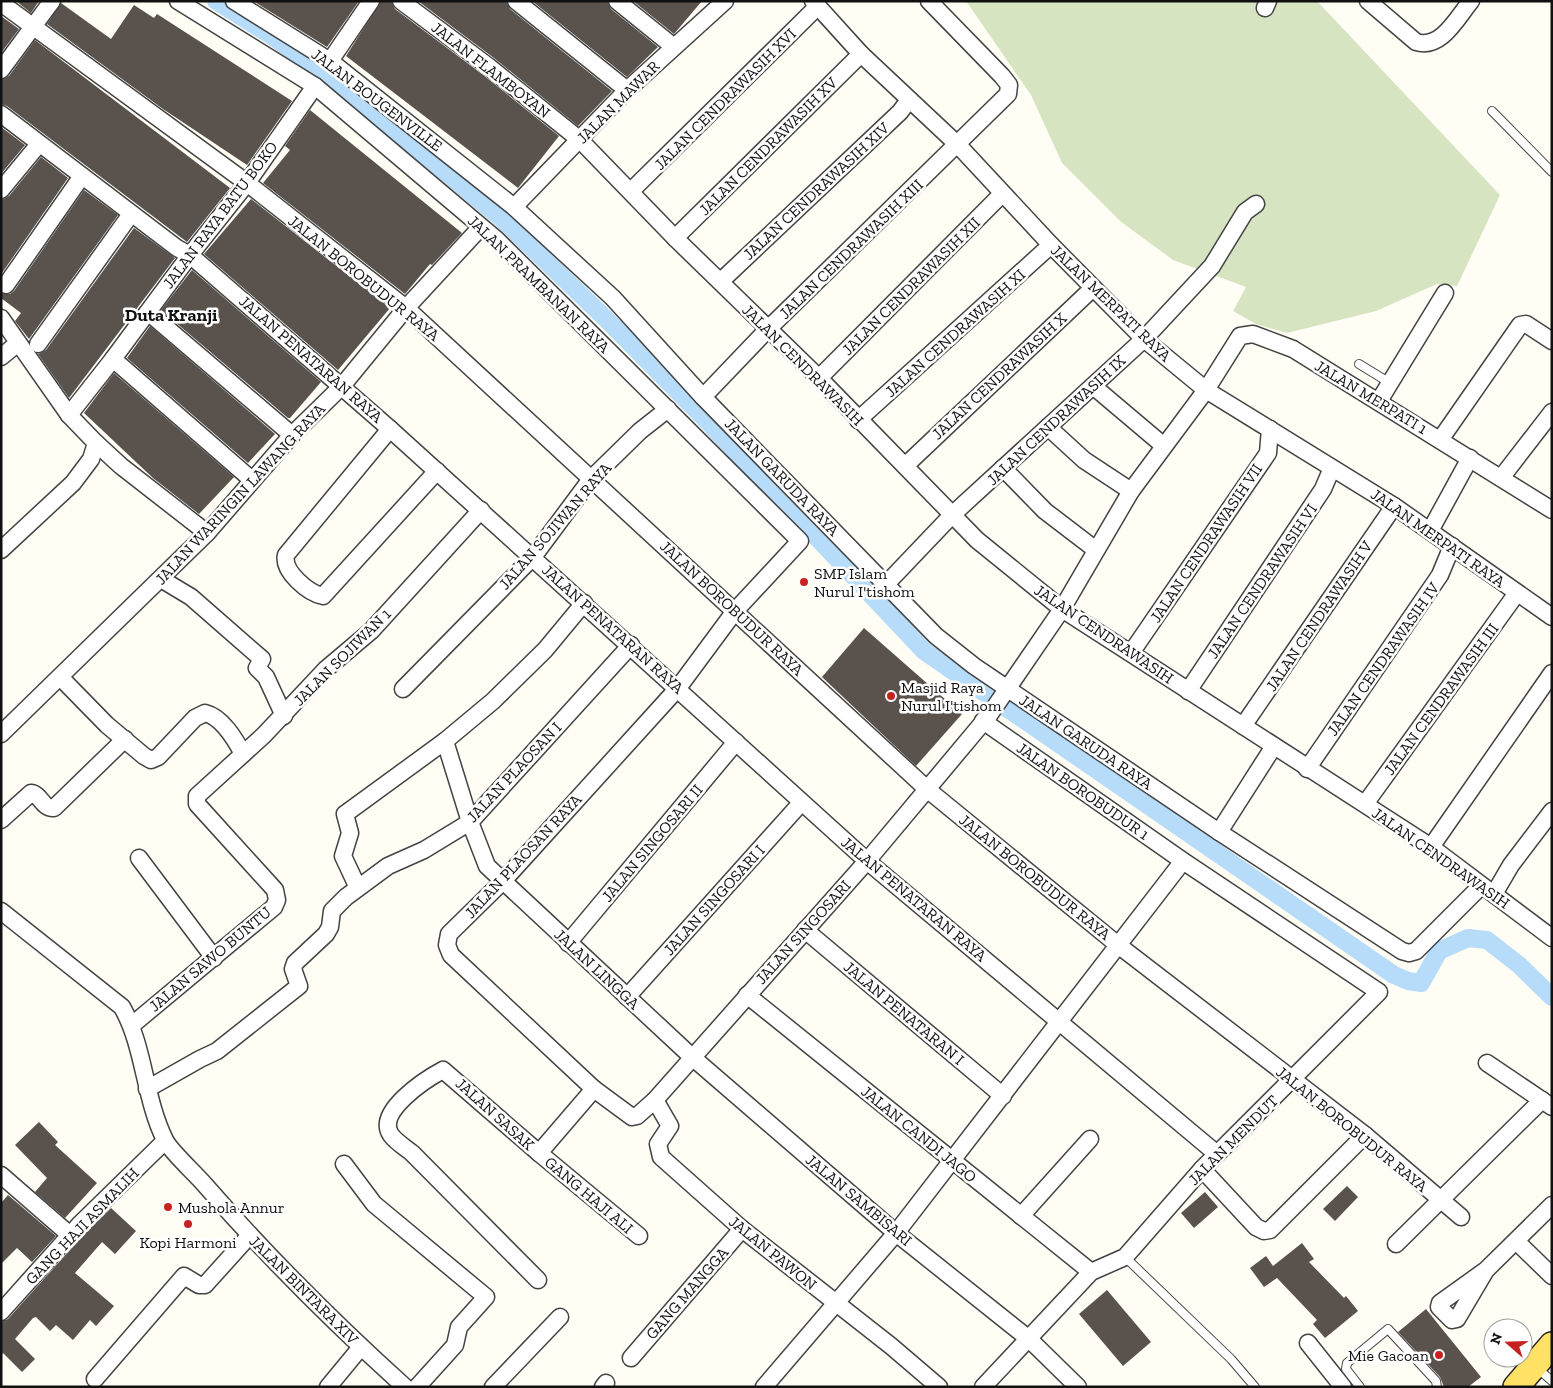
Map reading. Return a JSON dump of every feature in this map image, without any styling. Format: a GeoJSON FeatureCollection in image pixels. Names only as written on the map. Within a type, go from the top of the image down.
{"type":"FeatureCollection","features":[{"type":"Feature","properties":{"kind":"main road"},"geometry":{"type":"LineString","coordinates":[[1516,1387],[1543,1373],[1552,1345]]}},
{"type":"Feature","properties":{"kind":"street"},"geometry":{"type":"LineString","coordinates":[[1,70],[52,1]]}},
{"type":"Feature","properties":{"kind":"street","name":"JALAN PRAMBANAN RAYA"},"geometry":{"type":"LineString","coordinates":[[178,1],[314,86],[481,227],[800,540],[735,611]]}},
{"type":"Feature","properties":{"kind":"street","name":"JALAN BOUGENVILLE"},"geometry":{"type":"LineString","coordinates":[[234,1],[330,61],[514,207]]}},
{"type":"Feature","properties":{"kind":"street"},"geometry":{"type":"LineString","coordinates":[[330,61],[371,1]]}},
{"type":"Feature","properties":{"kind":"street","name":"JALAN FLAMBOYAN"},"geometry":{"type":"LineString","coordinates":[[401,1],[488,66],[580,140]]}},
{"type":"Feature","properties":{"kind":"street"},"geometry":{"type":"LineString","coordinates":[[516,1],[613,81],[627,90]]}},
{"type":"Feature","properties":{"kind":"street"},"geometry":{"type":"LineString","coordinates":[[617,1],[674,47]]}},
{"type":"Feature","properties":{"kind":"street","name":"JALAN CENDRAWASIH XIII"},"geometry":{"type":"LineString","coordinates":[[703,396],[767,330],[1008,94],[1009,85],[929,1]]}},
{"type":"Feature","properties":{"kind":"street"},"geometry":{"type":"LineString","coordinates":[[1368,1],[1416,42],[1424,44],[1438,41],[1472,1]]}},
{"type":"Feature","properties":{"kind":"street","name":"JALAN BOROBUDUR RAYA"},"geometry":{"type":"LineString","coordinates":[[1,3],[247,183],[406,308],[928,790],[1118,944],[1292,1081],[1365,1135],[1438,1200],[1461,1217]]}},
{"type":"Feature","properties":{"kind":"street","name":"JALAN MAWAR"},"geometry":{"type":"LineString","coordinates":[[514,207],[627,90],[717,4]]}},
{"type":"Feature","properties":{"kind":"street","name":"JALAN MERPATI RAYA"},"geometry":{"type":"LineString","coordinates":[[816,4],[861,54],[958,145],[1002,194],[1144,339],[1206,390],[1394,506],[1552,617]]}},
{"type":"Feature","properties":{"kind":"street","name":"JALAN CENDRAWASIH XVI"},"geometry":{"type":"LineString","coordinates":[[631,191],[816,4]]}},
{"type":"Feature","properties":{"kind":"street","name":"JALAN CENDRAWASIH XV"},"geometry":{"type":"LineString","coordinates":[[675,238],[861,54]]}},
{"type":"Feature","properties":{"kind":"street","name":"JALAN RAYA BATU BOKO"},"geometry":{"type":"LineString","coordinates":[[69,415],[247,183],[314,86]]}},
{"type":"Feature","properties":{"kind":"street","name":"JALAN CENDRAWASIH XIV"},"geometry":{"type":"LineString","coordinates":[[721,281],[900,112],[909,100]]}},
{"type":"Feature","properties":{"kind":"street","name":"JALAN PENATARAN RAYA"},"geometry":{"type":"LineString","coordinates":[[1,114],[131,214],[177,248],[190,255],[342,386],[481,510],[867,861],[1217,1154]]}},
{"type":"Feature","properties":{"kind":"street","name":"JALAN CENDRAWASIH"},"geometry":{"type":"LineString","coordinates":[[580,140],[675,238],[721,281],[767,330],[819,378],[977,540],[1062,608],[1307,769],[1431,847],[1552,938]]}},
{"type":"Feature","properties":{"kind":"street"},"geometry":{"type":"LineString","coordinates":[[1,190],[39,144]]}},
{"type":"Feature","properties":{"kind":"street"},"geometry":{"type":"LineString","coordinates":[[6,285],[82,176]]}},
{"type":"Feature","properties":{"kind":"street","name":"JALAN CENDRAWASIH XII"},"geometry":{"type":"LineString","coordinates":[[819,378],[1002,194]]}},
{"type":"Feature","properties":{"kind":"street","name":"JALAN CENDRAWASIH IX"},"geometry":{"type":"LineString","coordinates":[[885,582],[891,579],[952,515],[1144,339],[1212,266],[1245,212],[1256,204]]}},
{"type":"Feature","properties":{"kind":"street","name":"JALAN GARUDA RAYA"},"geometry":{"type":"LineString","coordinates":[[514,207],[614,298],[703,396],[936,636],[1005,694],[1409,954],[1416,951],[1488,890]]}},
{"type":"Feature","properties":{"kind":"street"},"geometry":{"type":"LineString","coordinates":[[38,344],[131,214]]}},
{"type":"Feature","properties":{"kind":"street","name":"JALAN WARINGIN LAWANG RAYA"},"geometry":{"type":"LineString","coordinates":[[1,734],[61,678],[207,533],[292,435],[342,386],[406,308],[481,227]]}},
{"type":"Feature","properties":{"kind":"street","name":"JALAN CENDRAWASIH XI"},"geometry":{"type":"LineString","coordinates":[[858,420],[1051,245]]}},
{"type":"Feature","properties":{"kind":"street","name":"JALAN CENDRAWASIH X"},"geometry":{"type":"LineString","coordinates":[[905,466],[1093,288]]}},
{"type":"Feature","properties":{"kind":"street"},"geometry":{"type":"LineString","coordinates":[[1379,401],[1445,293]]}},
{"type":"Feature","properties":{"kind":"street"},"geometry":{"type":"LineString","coordinates":[[148,312],[292,435]]}},
{"type":"Feature","properties":{"kind":"street"},"geometry":{"type":"LineString","coordinates":[[1,318],[69,415],[121,466],[207,533]]}},
{"type":"Feature","properties":{"kind":"street"},"geometry":{"type":"LineString","coordinates":[[1440,440],[1520,325],[1526,324],[1552,341]]}},
{"type":"Feature","properties":{"kind":"street","name":"JALAN MERPATI 1"},"geometry":{"type":"LineString","coordinates":[[1206,390],[1240,336],[1245,334],[1293,349],[1552,510]]}},
{"type":"Feature","properties":{"kind":"street"},"geometry":{"type":"LineString","coordinates":[[1,357],[18,343]]}},
{"type":"Feature","properties":{"kind":"street"},"geometry":{"type":"LineString","coordinates":[[113,359],[252,480]]}},
{"type":"Feature","properties":{"kind":"street"},"geometry":{"type":"LineString","coordinates":[[1093,386],[1164,446]]}},
{"type":"Feature","properties":{"kind":"street","name":"JALAN SINGOSARI"},"geometry":{"type":"LineString","coordinates":[[692,1056],[867,861],[928,790],[1005,694],[1062,608],[1131,491],[1206,390]]}},
{"type":"Feature","properties":{"kind":"street","name":"JALAN SOJIWAN RAYA"},"geometry":{"type":"LineString","coordinates":[[403,689],[532,557],[591,479],[640,431],[668,409]]}},
{"type":"Feature","properties":{"kind":"street"},"geometry":{"type":"LineString","coordinates":[[1501,478],[1552,412]]}},
{"type":"Feature","properties":{"kind":"street"},"geometry":{"type":"LineString","coordinates":[[1048,427],[1084,460],[1131,491]]}},
{"type":"Feature","properties":{"kind":"street"},"geometry":{"type":"LineString","coordinates":[[390,429],[286,555],[284,562],[287,569],[312,592],[323,596],[436,471]]}},
{"type":"Feature","properties":{"kind":"street","name":"JALAN CENDRAWASIH VII"},"geometry":{"type":"LineString","coordinates":[[1131,653],[1268,453],[1270,429]]}},
{"type":"Feature","properties":{"kind":"street"},"geometry":{"type":"LineString","coordinates":[[1,550],[73,483],[91,459],[96,443]]}},
{"type":"Feature","properties":{"kind":"street"},"geometry":{"type":"LineString","coordinates":[[1430,531],[1470,458]]}},
{"type":"Feature","properties":{"kind":"street"},"geometry":{"type":"LineString","coordinates":[[1003,468],[1045,511],[1096,550]]}},
{"type":"Feature","properties":{"kind":"street","name":"JALAN CENDRAWASIH VI"},"geometry":{"type":"LineString","coordinates":[[1188,691],[1323,489],[1332,468]]}},
{"type":"Feature","properties":{"kind":"street","name":"JALAN CENDRAWASIH V"},"geometry":{"type":"LineString","coordinates":[[1243,726],[1394,506]]}},
{"type":"Feature","properties":{"kind":"street","name":"JALAN SOJIWAN 1"},"geometry":{"type":"LineString","coordinates":[[197,796],[284,716],[326,669],[371,631],[481,510]]}},
{"type":"Feature","properties":{"kind":"street","name":"JALAN CENDRAWASIH IV"},"geometry":{"type":"LineString","coordinates":[[1307,769],[1440,575],[1452,546]]}},
{"type":"Feature","properties":{"kind":"street"},"geometry":{"type":"LineString","coordinates":[[160,579],[191,597],[262,659],[257,668],[266,677],[284,716]]}},
{"type":"Feature","properties":{"kind":"street","name":"JALAN CENDRAWASIH III"},"geometry":{"type":"LineString","coordinates":[[1365,804],[1517,593]]}},
{"type":"Feature","properties":{"kind":"street"},"geometry":{"type":"LineString","coordinates":[[358,888],[343,856],[350,833],[346,814],[445,740],[493,701],[545,650],[584,603]]}},
{"type":"Feature","properties":{"kind":"street","name":"JALAN PLAOSAN RAYA"},"geometry":{"type":"LineString","coordinates":[[594,1089],[451,955],[447,944],[450,934],[503,881],[678,688],[735,611]]}},
{"type":"Feature","properties":{"kind":"street","name":"JALAN PLAOSAN I"},"geometry":{"type":"LineString","coordinates":[[147,1089],[200,1058],[217,1051],[299,986],[293,969],[295,963],[326,934],[330,928],[332,911],[358,888],[388,866],[424,850],[470,822],[631,645]]}},
{"type":"Feature","properties":{"kind":"street"},"geometry":{"type":"LineString","coordinates":[[1431,847],[1552,673]]}},
{"type":"Feature","properties":{"kind":"street"},"geometry":{"type":"LineString","coordinates":[[61,678],[107,725],[151,760],[158,757],[195,718],[205,713],[215,718],[234,738],[243,754]]}},
{"type":"Feature","properties":{"kind":"street","name":"JALAN BOROBUDUR 1"},"geometry":{"type":"LineString","coordinates":[[987,717],[1183,861]]}},
{"type":"Feature","properties":{"kind":"street"},"geometry":{"type":"LineString","coordinates":[[1,820],[31,793],[36,794],[46,806],[54,808],[125,739]]}},
{"type":"Feature","properties":{"kind":"street","name":"JALAN LINGGA"},"geometry":{"type":"LineString","coordinates":[[445,740],[470,822],[487,866],[568,944],[692,1056]]}},
{"type":"Feature","properties":{"kind":"street","name":"JALAN SINGOSARI II"},"geometry":{"type":"LineString","coordinates":[[568,944],[736,742]]}},
{"type":"Feature","properties":{"kind":"street"},"geometry":{"type":"LineString","coordinates":[[1219,832],[1274,746]]}},
{"type":"Feature","properties":{"kind":"street","name":"JALAN SAWO BUNTU"},"geometry":{"type":"LineString","coordinates":[[132,1025],[274,907],[277,900],[275,890],[197,804],[197,796]]}},
{"type":"Feature","properties":{"kind":"street","name":"JALAN SINGOSARI I"},"geometry":{"type":"LineString","coordinates":[[627,997],[801,803]]}},
{"type":"Feature","properties":{"kind":"street"},"geometry":{"type":"LineString","coordinates":[[1488,890],[1546,832],[1552,811]]}},
{"type":"Feature","properties":{"kind":"street"},"geometry":{"type":"LineString","coordinates":[[139,858],[214,958]]}},
{"type":"Feature","properties":{"kind":"street"},"geometry":{"type":"LineString","coordinates":[[764,1387],[896,1233],[1183,861]]}},
{"type":"Feature","properties":{"kind":"street","name":"JALAN MENDUT"},"geometry":{"type":"LineString","coordinates":[[983,1387],[1091,1272],[1125,1257],[1202,1169],[1380,992],[1183,861]]}},
{"type":"Feature","properties":{"kind":"street","name":"JALAN BINTARA XIV"},"geometry":{"type":"LineString","coordinates":[[1,911],[122,1007],[132,1025],[147,1089],[165,1141],[250,1235],[361,1347],[405,1387]]}},
{"type":"Feature","properties":{"kind":"street","name":"JALAN PENATARAN I"},"geometry":{"type":"LineString","coordinates":[[805,930],[1003,1096]]}},
{"type":"Feature","properties":{"kind":"street","name":"JALAN CANDI JAGO"},"geometry":{"type":"LineString","coordinates":[[747,994],[1091,1272]]}},
{"type":"Feature","properties":{"kind":"street"},"geometry":{"type":"LineString","coordinates":[[594,1089],[632,1117],[637,1116],[654,1100],[692,1056]]}},
{"type":"Feature","properties":{"kind":"street","name":"JALAN SAMBISARI"},"geometry":{"type":"LineString","coordinates":[[692,1056],[896,1233],[1029,1339],[1078,1387]]}},
{"type":"Feature","properties":{"kind":"street"},"geometry":{"type":"LineString","coordinates":[[1396,1244],[1438,1200],[1547,1104],[1487,1063]]}},
{"type":"Feature","properties":{"kind":"street","name":"JALAN SASAK"},"geometry":{"type":"LineString","coordinates":[[538,1280],[412,1153],[391,1135],[388,1127],[389,1118],[403,1099],[443,1070],[538,1153],[594,1089]]}},
{"type":"Feature","properties":{"kind":"street","name":"JALAN PAWON"},"geometry":{"type":"LineString","coordinates":[[654,1100],[670,1126],[658,1144],[660,1156],[742,1229],[939,1387]]}},
{"type":"Feature","properties":{"kind":"street"},"geometry":{"type":"LineString","coordinates":[[1202,1169],[1256,1227],[1264,1231],[1270,1230],[1365,1135]]}},
{"type":"Feature","properties":{"kind":"street"},"geometry":{"type":"LineString","coordinates":[[1021,1216],[1090,1139]]}},
{"type":"Feature","properties":{"kind":"street","name":"GANG HAJI ASMALIH"},"geometry":{"type":"LineString","coordinates":[[1,1312],[70,1235],[165,1141]]}},
{"type":"Feature","properties":{"kind":"street","name":"GANG HAJI ALI"},"geometry":{"type":"LineString","coordinates":[[538,1153],[639,1236]]}},
{"type":"Feature","properties":{"kind":"street"},"geometry":{"type":"LineString","coordinates":[[344,1164],[374,1204],[486,1297],[459,1327],[455,1344],[417,1387]]}},
{"type":"Feature","properties":{"kind":"street"},"geometry":{"type":"LineString","coordinates":[[1,1175],[70,1235]]}},
{"type":"Feature","properties":{"kind":"street"},"geometry":{"type":"LineString","coordinates":[[1486,1270],[1552,1205]]}},
{"type":"Feature","properties":{"kind":"street","name":"GANG MANGGA"},"geometry":{"type":"LineString","coordinates":[[631,1358],[742,1229]]}},
{"type":"Feature","properties":{"kind":"street"},"geometry":{"type":"LineString","coordinates":[[95,1379],[184,1276],[199,1285],[205,1285],[250,1235]]}},
{"type":"Feature","properties":{"kind":"street"},"geometry":{"type":"LineString","coordinates":[[1516,1241],[1552,1276]]}},
{"type":"Feature","properties":{"kind":"street"},"geometry":{"type":"LineString","coordinates":[[493,1387],[560,1318]]}},
{"type":"Feature","properties":{"kind":"street"},"geometry":{"type":"LineString","coordinates":[[1308,1343],[1343,1387]]}},
{"type":"Feature","properties":{"kind":"street"},"geometry":{"type":"LineString","coordinates":[[328,1387],[361,1347]]}},
{"type":"Feature","properties":{"kind":"lane"},"geometry":{"type":"LineString","coordinates":[[1492,111],[1552,172]]}},
{"type":"Feature","properties":{"kind":"lane"},"geometry":{"type":"LineString","coordinates":[[1359,364],[1390,383]]}},
{"type":"Feature","properties":{"kind":"lane"},"geometry":{"type":"LineString","coordinates":[[1125,1257],[1231,1359],[1255,1387]]}},
{"type":"Feature","properties":{"kind":"lane"},"geometry":{"type":"LineString","coordinates":[[1360,1387],[1346,1369],[1347,1363],[1388,1329],[1436,1381],[1437,1387]]}},
{"type":"Feature","properties":{"kind":"green space"},"geometry":{"type":"Polygon","coordinates":[[[966,1],[1317,1],[1500,195],[1457,286],[1437,284],[1376,311],[1287,333],[1256,324],[1233,311],[1246,287],[1173,260],[1120,221],[1062,163],[1031,95],[966,1]]]}},
{"type":"Feature","properties":{"kind":"building"},"geometry":{"type":"Polygon","coordinates":[[[16,1],[39,1],[31,13],[16,1]]]}},
{"type":"Feature","properties":{"kind":"building"},"geometry":{"type":"Polygon","coordinates":[[[253,1],[359,1],[327,47],[253,1]]]}},
{"type":"Feature","properties":{"kind":"building"},"geometry":{"type":"Polygon","coordinates":[[[381,1],[391,1],[395,9],[482,74],[559,136],[518,188],[346,56],[381,1]]]}},
{"type":"Feature","properties":{"kind":"building"},"geometry":{"type":"Polygon","coordinates":[[[418,1],[506,1],[510,9],[612,91],[578,126],[494,58],[418,1]]]}},
{"type":"Feature","properties":{"kind":"building"},"geometry":{"type":"Polygon","coordinates":[[[532,1],[607,1],[611,9],[658,47],[627,77],[532,1]]]}},
{"type":"Feature","properties":{"kind":"building"},"geometry":{"type":"Polygon","coordinates":[[[633,1],[702,1],[674,34],[633,1]]]}},
{"type":"Feature","properties":{"kind":"building"},"geometry":{"type":"Polygon","coordinates":[[[61,3],[111,39],[134,5],[154,18],[157,14],[292,101],[247,165],[163,109],[47,24],[61,3]]]}},
{"type":"Feature","properties":{"kind":"building"},"geometry":{"type":"Polygon","coordinates":[[[1,16],[19,29],[1,53],[1,16]]]}},
{"type":"Feature","properties":{"kind":"building"},"geometry":{"type":"Polygon","coordinates":[[[35,40],[230,188],[187,242],[7,106],[1,104],[1,80],[9,76],[35,40]]]}},
{"type":"Feature","properties":{"kind":"building"},"geometry":{"type":"Polygon","coordinates":[[[310,110],[462,233],[432,265],[430,264],[405,294],[263,183],[290,150],[285,146],[310,110]]]}},
{"type":"Feature","properties":{"kind":"building"},"geometry":{"type":"Polygon","coordinates":[[[1,127],[25,145],[1,174],[1,127]]]}},
{"type":"Feature","properties":{"kind":"building"},"geometry":{"type":"Polygon","coordinates":[[[41,157],[68,178],[2,273],[1,200],[9,196],[41,157]]]}},
{"type":"Feature","properties":{"kind":"building"},"geometry":{"type":"Polygon","coordinates":[[[84,190],[118,215],[29,339],[15,321],[21,313],[1,298],[1,294],[10,294],[14,291],[84,190]]]}},
{"type":"Feature","properties":{"kind":"building"},"geometry":{"type":"Polygon","coordinates":[[[251,199],[390,308],[338,370],[204,254],[251,199]]]}},
{"type":"Feature","properties":{"kind":"building"},"geometry":{"type":"Polygon","coordinates":[[[134,228],[175,258],[69,398],[38,354],[46,350],[134,228]]]}},
{"type":"Feature","properties":{"kind":"building"},"geometry":{"type":"Polygon","coordinates":[[[192,270],[321,382],[290,418],[161,310],[192,270]]]}},
{"type":"Feature","properties":{"kind":"building"},"geometry":{"type":"Polygon","coordinates":[[[150,326],[275,434],[248,463],[127,358],[150,326]]]}},
{"type":"Feature","properties":{"kind":"building"},"geometry":{"type":"Polygon","coordinates":[[[114,373],[234,477],[199,514],[153,478],[84,413],[114,373]]]}},
{"type":"Feature","properties":{"kind":"building","name":"Masjid Raya Nurul I'tishom"},"geometry":{"type":"Polygon","coordinates":[[[864,628],[962,714],[916,766],[822,677],[864,628]]]}},
{"type":"Feature","properties":{"kind":"building"},"geometry":{"type":"Polygon","coordinates":[[[39,1122],[58,1142],[55,1145],[97,1183],[65,1218],[35,1192],[47,1178],[15,1145],[39,1122]]]}},
{"type":"Feature","properties":{"kind":"building"},"geometry":{"type":"Polygon","coordinates":[[[1347,1186],[1358,1197],[1335,1221],[1323,1209],[1347,1186]]]}},
{"type":"Feature","properties":{"kind":"building"},"geometry":{"type":"Polygon","coordinates":[[[1205,1192],[1218,1207],[1194,1228],[1181,1213],[1205,1192]]]}},
{"type":"Feature","properties":{"kind":"building"},"geometry":{"type":"Polygon","coordinates":[[[8,1195],[56,1236],[32,1262],[17,1248],[1,1264],[1,1203],[8,1195]]]}},
{"type":"Feature","properties":{"kind":"building"},"geometry":{"type":"Polygon","coordinates":[[[111,1208],[136,1231],[115,1254],[102,1242],[75,1273],[114,1306],[96,1326],[90,1320],[73,1340],[56,1325],[50,1331],[36,1317],[33,1318],[15,1339],[35,1359],[22,1372],[3,1353],[1,1356],[1,1322],[8,1319],[86,1232],[111,1208]]]}},
{"type":"Feature","properties":{"kind":"building"},"geometry":{"type":"Polygon","coordinates":[[[1302,1243],[1314,1259],[1309,1262],[1344,1298],[1346,1296],[1358,1311],[1325,1338],[1313,1324],[1317,1320],[1277,1278],[1264,1287],[1250,1268],[1266,1256],[1273,1266],[1302,1243]]]}},
{"type":"Feature","properties":{"kind":"building"},"geometry":{"type":"Polygon","coordinates":[[[1107,1290],[1151,1342],[1123,1366],[1079,1314],[1107,1290]]]}},
{"type":"Feature","properties":{"kind":"building","name":"Mie Gacoan"},"geometry":{"type":"Polygon","coordinates":[[[1426,1309],[1481,1377],[1468,1387],[1444,1387],[1440,1377],[1398,1332],[1426,1309]]]}},
{"type":"Feature","properties":{"kind":"waterway"},"geometry":{"type":"LineString","coordinates":[[216,1],[275,38],[354,97],[500,217],[606,319],[709,423],[924,651],[1394,975],[1408,981],[1421,983],[1439,951],[1468,938],[1487,940],[1519,965],[1552,997]]}},
{"type":"Feature","properties":{"kind":"place","name":"SMP Islam Nurul I'tishom"},"geometry":{"type":"Point","coordinates":[804,582]}},
{"type":"Feature","properties":{"kind":"place","name":"Masjid Raya Nurul I'tishom"},"geometry":{"type":"Point","coordinates":[891,696]}},
{"type":"Feature","properties":{"kind":"place","name":"Mushola Annur"},"geometry":{"type":"Point","coordinates":[168,1207]}},
{"type":"Feature","properties":{"kind":"place","name":"Kopi Harmoni"},"geometry":{"type":"Point","coordinates":[188,1224]}},
{"type":"Feature","properties":{"kind":"place","name":"Mie Gacoan"},"geometry":{"type":"Point","coordinates":[1439,1355]}},
{"type":"Feature","properties":{"kind":"district","name":"Duta Kranji"},"geometry":{"type":"Point","coordinates":[171,315]}}]}
